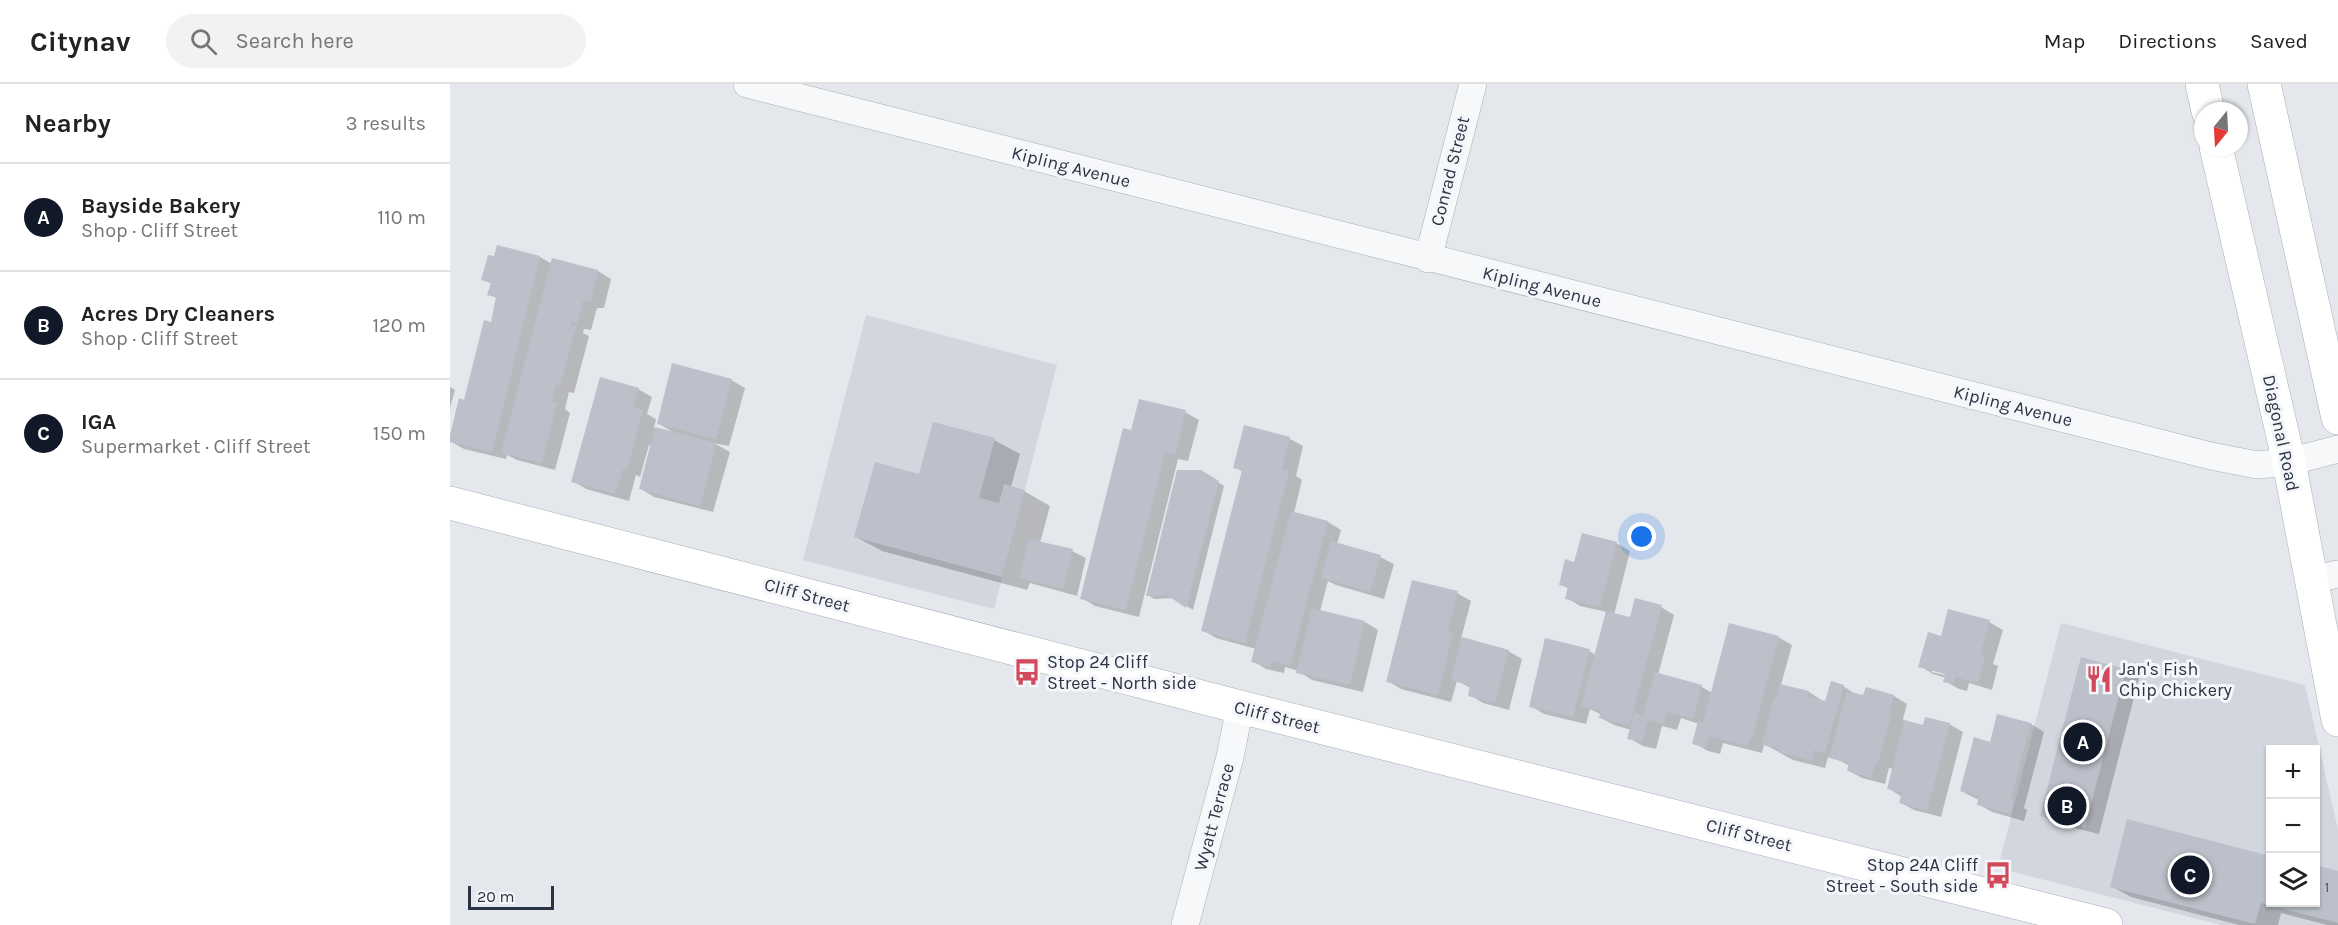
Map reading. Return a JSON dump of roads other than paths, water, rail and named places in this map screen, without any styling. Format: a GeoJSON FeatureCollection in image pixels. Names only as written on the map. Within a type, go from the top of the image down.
{"type":"FeatureCollection","features":[{"type":"Feature","properties":{"kind":"street","name":"Kipling Avenue"},"geometry":{"type":"LineString","coordinates":[[747,84],[1428,259],[2211,456],[2258,465],[2289,462],[2338,448]]}},
{"type":"Feature","properties":{"kind":"street","name":"Conrad Street"},"geometry":{"type":"LineString","coordinates":[[1428,259],[1473,84]]}},
{"type":"Feature","properties":{"kind":"street"},"geometry":{"type":"LineString","coordinates":[[2264,84],[2338,418]]}},
{"type":"Feature","properties":{"kind":"street","name":"Diagonal Road"},"geometry":{"type":"LineString","coordinates":[[2218,156],[2289,462],[2324,577],[2338,720]]}},
{"type":"Feature","properties":{"kind":"street","name":"Cliff Street"},"geometry":{"type":"LineString","coordinates":[[450,503],[1240,707],[2106,925]]}},
{"type":"Feature","properties":{"kind":"street","name":"Wyatt Terrace"},"geometry":{"type":"LineString","coordinates":[[1185,925],[1230,757],[1240,707]]}},
{"type":"Feature","properties":{"kind":"place","name":"Stop 24 Cliff Street - North side"},"geometry":{"type":"Point","coordinates":[1027,672]}},
{"type":"Feature","properties":{"kind":"place","name":"Jan's Fish Chip Chickery"},"geometry":{"type":"Point","coordinates":[2099,679]}},
{"type":"Feature","properties":{"kind":"place","name":"Bayside Bakery"},"geometry":{"type":"Point","coordinates":[2083,742]}},
{"type":"Feature","properties":{"kind":"place","name":"Acres Dry Cleaners"},"geometry":{"type":"Point","coordinates":[2067,806]}},
{"type":"Feature","properties":{"kind":"place","name":"Stop 24A Cliff Street - South side"},"geometry":{"type":"Point","coordinates":[1998,875]}},
{"type":"Feature","properties":{"kind":"place","name":"IGA"},"geometry":{"type":"Point","coordinates":[2190,875]}}]}
